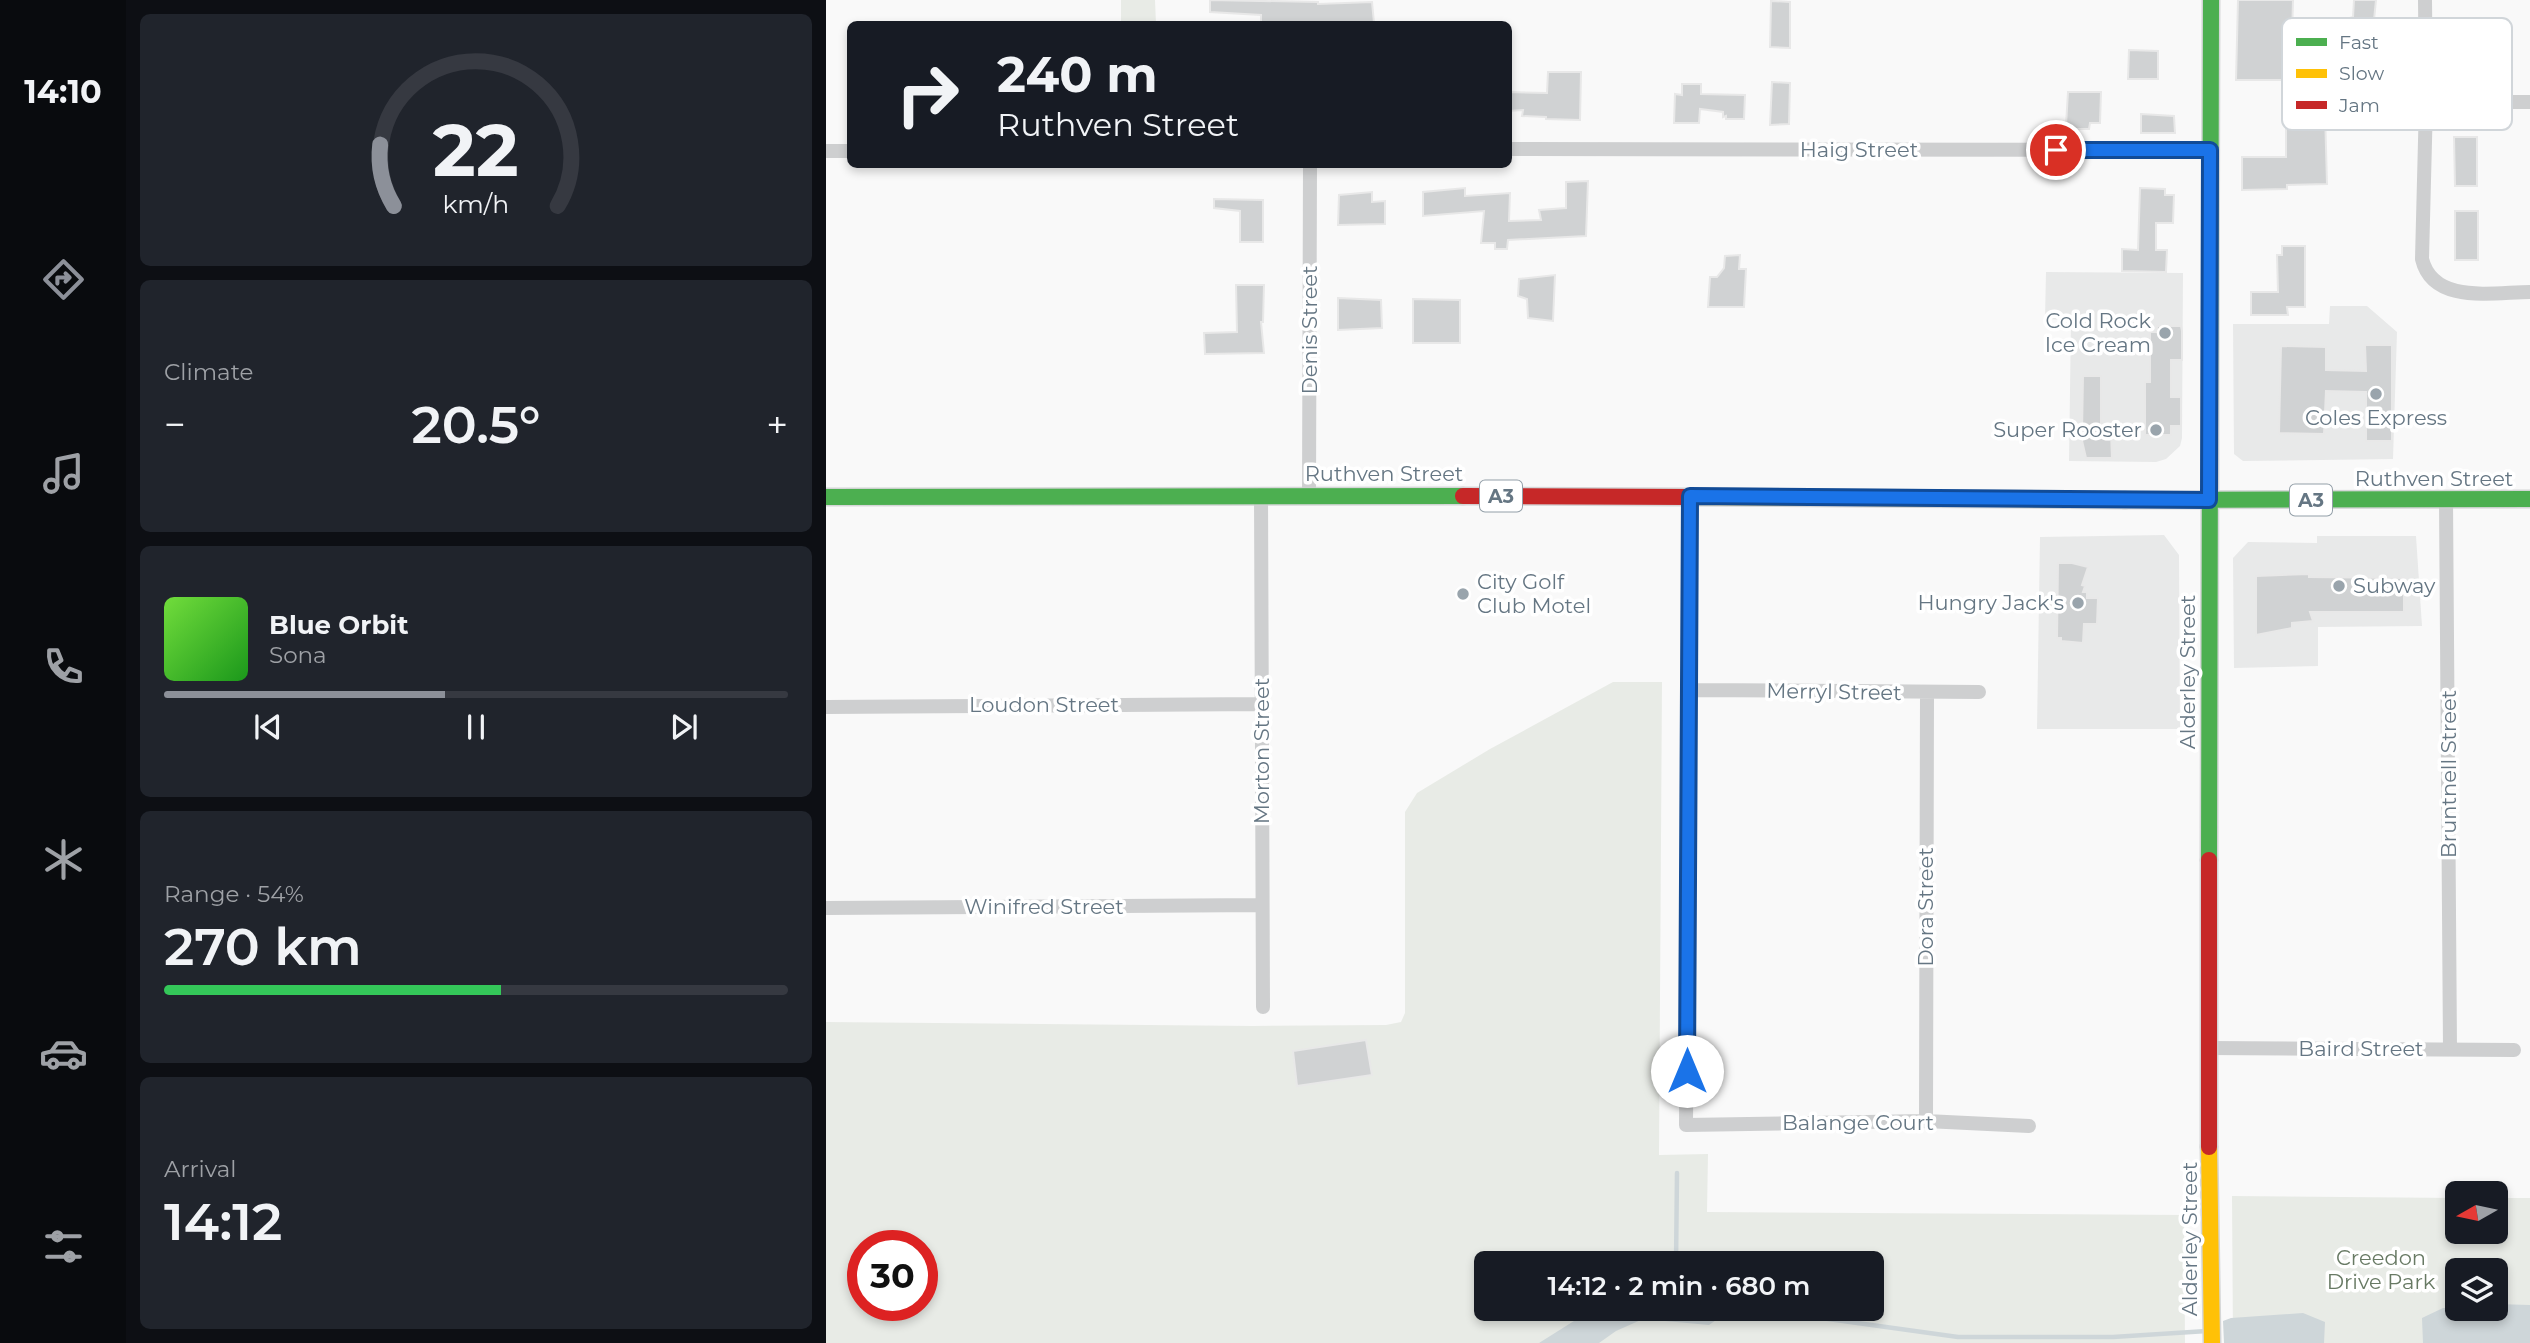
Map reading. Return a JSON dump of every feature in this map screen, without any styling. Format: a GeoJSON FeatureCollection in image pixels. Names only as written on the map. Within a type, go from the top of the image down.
{"type":"FeatureCollection","features":[{"type":"Feature","properties":{"kind":"main road","name":"Alderley Street"},"geometry":{"type":"LineString","coordinates":[[2211,0],[2208,1048],[2212,1343]]}},
{"type":"Feature","properties":{"kind":"main road","name":"Ruthven Street"},"geometry":{"type":"LineString","coordinates":[[826,497],[1309,495],[2530,499]]}},
{"type":"Feature","properties":{"kind":"street"},"geometry":{"type":"LineString","coordinates":[[2425,0],[2425,18]]}},
{"type":"Feature","properties":{"kind":"street"},"geometry":{"type":"LineString","coordinates":[[2512,102],[2530,102]]}},
{"type":"Feature","properties":{"kind":"street"},"geometry":{"type":"LineString","coordinates":[[2425,130],[2422,259],[2425,270],[2442,287],[2456,292],[2530,292]]}},
{"type":"Feature","properties":{"kind":"street","name":"Haig Street"},"geometry":{"type":"LineString","coordinates":[[1512,149],[2210,150]]}},
{"type":"Feature","properties":{"kind":"street"},"geometry":{"type":"LineString","coordinates":[[826,151],[847,151]]}},
{"type":"Feature","properties":{"kind":"street","name":"Denis Street"},"geometry":{"type":"LineString","coordinates":[[1309,495],[1310,168]]}},
{"type":"Feature","properties":{"kind":"street","name":"Morton Street"},"geometry":{"type":"LineString","coordinates":[[1261,495],[1263,1007]]}},
{"type":"Feature","properties":{"kind":"street"},"geometry":{"type":"LineString","coordinates":[[1689,690],[1690,496]]}},
{"type":"Feature","properties":{"kind":"street","name":"Bruntnell Street"},"geometry":{"type":"LineString","coordinates":[[2446,500],[2450,1049]]}},
{"type":"Feature","properties":{"kind":"street","name":"Merryl Street"},"geometry":{"type":"LineString","coordinates":[[1689,690],[1979,692]]}},
{"type":"Feature","properties":{"kind":"street","name":"Balange Court"},"geometry":{"type":"LineString","coordinates":[[1689,690],[1686,1125],[1926,1121],[2029,1126]]}},
{"type":"Feature","properties":{"kind":"street","name":"Dora Street"},"geometry":{"type":"LineString","coordinates":[[1926,1121],[1927,693]]}},
{"type":"Feature","properties":{"kind":"street","name":"Loudon Street"},"geometry":{"type":"LineString","coordinates":[[826,707],[1263,704]]}},
{"type":"Feature","properties":{"kind":"street","name":"Winifred Street"},"geometry":{"type":"LineString","coordinates":[[826,908],[1262,905]]}},
{"type":"Feature","properties":{"kind":"street","name":"Baird Street"},"geometry":{"type":"LineString","coordinates":[[2208,1048],[2514,1050]]}},
{"type":"Feature","properties":{"kind":"shaded area"},"geometry":{"type":"Polygon","coordinates":[[[2046,272],[2183,273],[2182,438],[2180,446],[2166,459],[2156,462],[2069,461],[2071,320],[2045,319],[2046,272]]]}},
{"type":"Feature","properties":{"kind":"shaded area"},"geometry":{"type":"Polygon","coordinates":[[[2330,306],[2367,306],[2397,332],[2393,459],[2243,461],[2234,454],[2233,324],[2329,324],[2330,306]]]}},
{"type":"Feature","properties":{"kind":"shaded area"},"geometry":{"type":"Polygon","coordinates":[[[2164,535],[2179,555],[2180,729],[2037,729],[2040,537],[2164,535]]]}},
{"type":"Feature","properties":{"kind":"shaded area"},"geometry":{"type":"Polygon","coordinates":[[[2317,536],[2416,536],[2422,626],[2318,627],[2318,666],[2234,668],[2233,558],[2248,542],[2317,543],[2317,536]]]}},
{"type":"Feature","properties":{"kind":"shaded area"},"geometry":{"type":"Polygon","coordinates":[[[2508,1304],[2530,1305],[2530,1343],[2423,1343],[2422,1318],[2443,1308],[2445,1321],[2508,1321],[2508,1304]]]}},
{"type":"Feature","properties":{"kind":"shaded area"},"geometry":{"type":"Polygon","coordinates":[[[2303,1313],[2325,1322],[2324,1343],[2224,1343],[2223,1321],[2231,1318],[2303,1313]]]}},
{"type":"Feature","properties":{"kind":"shaded area"},"geometry":{"type":"Polygon","coordinates":[[[1574,1321],[1638,1321],[1616,1331],[1599,1343],[1539,1343],[1574,1321]]]}},
{"type":"Feature","properties":{"kind":"shaded area"},"geometry":{"type":"Polygon","coordinates":[[[1665,1321],[1715,1321],[1709,1325],[1665,1321]]]}},
{"type":"Feature","properties":{"kind":"green space"},"geometry":{"type":"Polygon","coordinates":[[[1121,0],[1155,0],[1156,21],[1121,21],[1121,0]]]}},
{"type":"Feature","properties":{"kind":"green space"},"geometry":{"type":"Polygon","coordinates":[[[1613,682],[1662,682],[1659,1155],[1708,1154],[1707,1212],[2184,1215],[2185,1343],[826,1343],[826,1022],[1253,1026],[1386,1025],[1401,1022],[1405,1013],[1405,812],[1417,793],[1490,749],[1613,682]]]}},
{"type":"Feature","properties":{"kind":"green space","name":"Creedon Drive Park"},"geometry":{"type":"Polygon","coordinates":[[[2232,1196],[2445,1198],[2445,1244],[2508,1244],[2508,1198],[2530,1198],[2530,1343],[2233,1343],[2232,1196]]]}},
{"type":"Feature","properties":{"kind":"building"},"geometry":{"type":"Polygon","coordinates":[[[1210,0],[1318,4],[1372,2],[1374,21],[1261,21],[1261,15],[1210,12],[1210,0]]]}},
{"type":"Feature","properties":{"kind":"building"},"geometry":{"type":"Polygon","coordinates":[[[2238,0],[2293,0],[2292,18],[2282,18],[2282,80],[2236,80],[2238,0]]]}},
{"type":"Feature","properties":{"kind":"building"},"geometry":{"type":"Polygon","coordinates":[[[2354,0],[2376,0],[2374,18],[2350,18],[2353,17],[2354,0]]]}},
{"type":"Feature","properties":{"kind":"building"},"geometry":{"type":"Polygon","coordinates":[[[1771,1],[1790,2],[1790,48],[1770,47],[1771,1]]]}},
{"type":"Feature","properties":{"kind":"building"},"geometry":{"type":"Polygon","coordinates":[[[2129,50],[2158,51],[2158,79],[2128,79],[2129,50]]]}},
{"type":"Feature","properties":{"kind":"building"},"geometry":{"type":"Polygon","coordinates":[[[1548,72],[1581,72],[1580,120],[1522,116],[1523,110],[1512,111],[1512,92],[1547,93],[1548,72]]]}},
{"type":"Feature","properties":{"kind":"building"},"geometry":{"type":"Polygon","coordinates":[[[1772,82],[1790,83],[1789,124],[1770,125],[1772,82]]]}},
{"type":"Feature","properties":{"kind":"building"},"geometry":{"type":"Polygon","coordinates":[[[1682,84],[1701,84],[1701,94],[1745,95],[1744,119],[1726,119],[1723,112],[1700,109],[1699,123],[1674,123],[1675,94],[1682,95],[1682,84]]]}},
{"type":"Feature","properties":{"kind":"building"},"geometry":{"type":"Polygon","coordinates":[[[2068,92],[2101,92],[2100,123],[2090,123],[2089,129],[2071,129],[2066,125],[2068,92]]]}},
{"type":"Feature","properties":{"kind":"building"},"geometry":{"type":"Polygon","coordinates":[[[2141,114],[2174,116],[2175,133],[2141,133],[2141,114]]]}},
{"type":"Feature","properties":{"kind":"building"},"geometry":{"type":"Polygon","coordinates":[[[2286,130],[2326,130],[2327,184],[2287,185],[2287,189],[2242,190],[2242,157],[2286,157],[2286,130]]]}},
{"type":"Feature","properties":{"kind":"building"},"geometry":{"type":"Polygon","coordinates":[[[2454,137],[2477,137],[2477,186],[2455,186],[2454,137]]]}},
{"type":"Feature","properties":{"kind":"building"},"geometry":{"type":"Polygon","coordinates":[[[1588,181],[1586,236],[1508,240],[1507,249],[1495,249],[1495,243],[1481,243],[1484,211],[1423,216],[1423,192],[1465,188],[1465,196],[1510,193],[1509,221],[1541,220],[1539,210],[1566,208],[1566,182],[1588,181]]]}},
{"type":"Feature","properties":{"kind":"building"},"geometry":{"type":"Polygon","coordinates":[[[2140,188],[2165,189],[2165,195],[2174,195],[2173,223],[2156,223],[2156,250],[2167,250],[2166,272],[2122,271],[2122,249],[2138,250],[2140,188]]]}},
{"type":"Feature","properties":{"kind":"building"},"geometry":{"type":"Polygon","coordinates":[[[1372,192],[1372,202],[1385,201],[1385,224],[1338,225],[1339,195],[1372,192]]]}},
{"type":"Feature","properties":{"kind":"building"},"geometry":{"type":"Polygon","coordinates":[[[1214,199],[1263,200],[1263,242],[1240,242],[1240,211],[1214,208],[1214,199]]]}},
{"type":"Feature","properties":{"kind":"building"},"geometry":{"type":"Polygon","coordinates":[[[2455,211],[2478,211],[2478,260],[2455,260],[2455,211]]]}},
{"type":"Feature","properties":{"kind":"building"},"geometry":{"type":"Polygon","coordinates":[[[2282,246],[2305,246],[2305,307],[2287,307],[2288,315],[2251,315],[2251,292],[2278,292],[2277,255],[2282,255],[2282,246]]]}},
{"type":"Feature","properties":{"kind":"building"},"geometry":{"type":"Polygon","coordinates":[[[1740,255],[1739,269],[1746,269],[1744,307],[1708,307],[1710,277],[1717,277],[1724,268],[1725,256],[1740,255]]]}},
{"type":"Feature","properties":{"kind":"building"},"geometry":{"type":"Polygon","coordinates":[[[1555,275],[1553,321],[1528,318],[1527,299],[1518,296],[1519,279],[1555,275]]]}},
{"type":"Feature","properties":{"kind":"building"},"geometry":{"type":"Polygon","coordinates":[[[1236,285],[1264,285],[1261,322],[1264,353],[1205,354],[1204,333],[1237,332],[1236,285]]]}},
{"type":"Feature","properties":{"kind":"building"},"geometry":{"type":"Polygon","coordinates":[[[1338,298],[1381,300],[1382,328],[1338,330],[1338,298]]]}},
{"type":"Feature","properties":{"kind":"building"},"geometry":{"type":"Polygon","coordinates":[[[1413,299],[1460,300],[1460,343],[1413,343],[1413,299]]]}},
{"type":"Feature","properties":{"kind":"building"},"geometry":{"type":"Polygon","coordinates":[[[2157,326],[2181,326],[2182,331],[2182,360],[2171,360],[2171,397],[2181,397],[2181,426],[2171,426],[2171,435],[2145,435],[2145,382],[2150,382],[2150,332],[2157,332],[2157,326]]]}},
{"type":"Feature","properties":{"kind":"building"},"geometry":{"type":"Polygon","coordinates":[[[2365,345],[2392,345],[2392,441],[2366,441],[2366,392],[2326,391],[2324,434],[2279,433],[2281,346],[2326,347],[2326,370],[2366,371],[2365,345]]]}},
{"type":"Feature","properties":{"kind":"building"},"geometry":{"type":"Polygon","coordinates":[[[2083,376],[2101,376],[2101,432],[2111,432],[2112,458],[2086,458],[2080,432],[2083,376]]]}},
{"type":"Feature","properties":{"kind":"building","name":"Hungry Jack's"},"geometry":{"type":"Polygon","coordinates":[[[2058,563],[2088,567],[2082,585],[2085,586],[2083,592],[2087,592],[2087,598],[2098,598],[2097,624],[2084,624],[2083,643],[2061,641],[2061,638],[2057,638],[2058,563]]]}},
{"type":"Feature","properties":{"kind":"building"},"geometry":{"type":"Polygon","coordinates":[[[2309,574],[2309,577],[2404,578],[2404,612],[2310,612],[2313,621],[2292,623],[2292,628],[2256,635],[2256,576],[2309,574]]]}},
{"type":"Feature","properties":{"kind":"building"},"geometry":{"type":"Polygon","coordinates":[[[1366,1040],[1372,1075],[1297,1086],[1293,1051],[1366,1040]]]}},
{"type":"Feature","properties":{"kind":"waterway"},"geometry":{"type":"LineString","coordinates":[[1676,1251],[1677,1173]]}},
{"type":"Feature","properties":{"kind":"waterway"},"geometry":{"type":"LineString","coordinates":[[1843,1321],[1958,1337],[2113,1337],[2207,1331]]}},
{"type":"Feature","properties":{"kind":"traffic: fast"},"geometry":{"type":"LineString","coordinates":[[2209,860],[2211,0]]}},
{"type":"Feature","properties":{"kind":"traffic: fast"},"geometry":{"type":"LineString","coordinates":[[826,497],[1463,496]]}},
{"type":"Feature","properties":{"kind":"traffic: fast"},"geometry":{"type":"LineString","coordinates":[[2125,500],[2530,499]]}},
{"type":"Feature","properties":{"kind":"traffic: slow"},"geometry":{"type":"LineString","coordinates":[[1690,497],[2125,500]]}},
{"type":"Feature","properties":{"kind":"traffic: slow"},"geometry":{"type":"LineString","coordinates":[[2209,1147],[2212,1343]]}},
{"type":"Feature","properties":{"kind":"traffic: jam"},"geometry":{"type":"LineString","coordinates":[[1463,496],[1690,497]]}},
{"type":"Feature","properties":{"kind":"traffic: jam"},"geometry":{"type":"LineString","coordinates":[[2209,860],[2209,1147]]}},
{"type":"Feature","properties":{"kind":"place","name":"Cold Rock Ice Cream"},"geometry":{"type":"Point","coordinates":[2165,333]}},
{"type":"Feature","properties":{"kind":"place","name":"Coles Express"},"geometry":{"type":"Point","coordinates":[2376,394]}},
{"type":"Feature","properties":{"kind":"place","name":"Super Rooster"},"geometry":{"type":"Point","coordinates":[2156,430]}},
{"type":"Feature","properties":{"kind":"place","name":"Subway"},"geometry":{"type":"Point","coordinates":[2339,586]}},
{"type":"Feature","properties":{"kind":"place","name":"City Golf Club Motel"},"geometry":{"type":"Point","coordinates":[1463,594]}},
{"type":"Feature","properties":{"kind":"place","name":"Hungry Jack's"},"geometry":{"type":"Point","coordinates":[2078,603]}},
{"type":"Feature","properties":{"kind":"route"},"geometry":{"type":"LineString","coordinates":[[1687,1071],[1690,496],[2209,500],[2210,150],[2056,150]]}}]}
